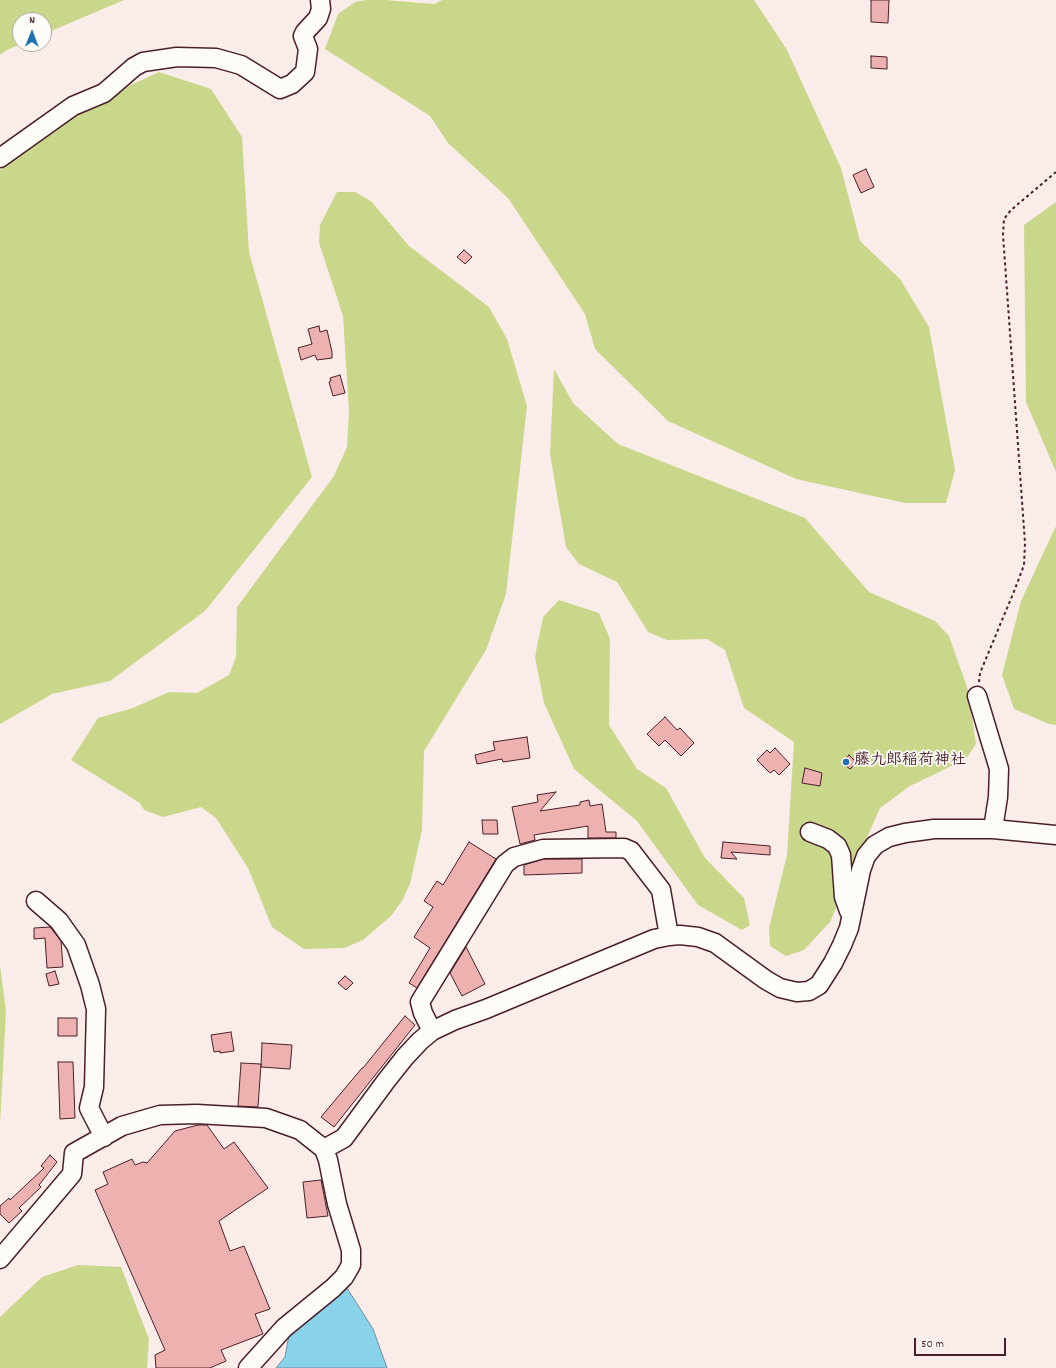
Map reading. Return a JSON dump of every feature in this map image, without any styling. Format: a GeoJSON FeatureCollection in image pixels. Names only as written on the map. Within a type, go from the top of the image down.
{"type":"FeatureCollection","features":[{"type":"Feature","properties":{"kind":"street"},"geometry":{"type":"LineString","coordinates":[[0,158],[72,106],[104,93],[134,67],[143,62],[177,57],[216,58],[241,65],[280,89],[292,84],[305,72],[308,49],[303,36],[318,18],[321,9],[320,0]]}},
{"type":"Feature","properties":{"kind":"street"},"geometry":{"type":"LineString","coordinates":[[977,696],[998,769],[998,797],[993,830]]}},
{"type":"Feature","properties":{"kind":"street"},"geometry":{"type":"LineString","coordinates":[[324,1149],[344,1138],[405,1057],[420,1041],[432,1031],[455,1020],[486,1009],[654,939],[680,935],[692,936],[715,942],[766,980],[780,988],[797,992],[809,991],[820,985],[833,963],[849,928],[856,890],[866,856],[875,845],[889,837],[934,829],[993,830],[1056,835]]}},
{"type":"Feature","properties":{"kind":"street"},"geometry":{"type":"LineString","coordinates":[[810,832],[828,839],[837,846],[841,855],[844,897],[852,916]]}},
{"type":"Feature","properties":{"kind":"street"},"geometry":{"type":"LineString","coordinates":[[432,1031],[423,1014],[420,1002],[505,864],[514,857],[543,849],[624,848],[631,851],[661,890],[669,936]]}},
{"type":"Feature","properties":{"kind":"street"},"geometry":{"type":"LineString","coordinates":[[36,901],[60,920],[76,945],[90,985],[96,1009],[96,1025],[94,1087],[89,1108],[104,1137]]}},
{"type":"Feature","properties":{"kind":"street"},"geometry":{"type":"LineString","coordinates":[[0,1259],[72,1174],[74,1152],[122,1126],[160,1115],[197,1114],[266,1118],[300,1130],[324,1149],[328,1160],[337,1204],[351,1250],[350,1264],[344,1277],[333,1288],[284,1328],[248,1368]]}},
{"type":"Feature","properties":{"kind":"path"},"geometry":{"type":"LineString","coordinates":[[977,696],[980,673],[1016,589],[1024,565],[1025,543],[1004,242],[1004,219],[1011,210],[1056,172]]}},
{"type":"Feature","properties":{"kind":"green space"},"geometry":{"type":"Polygon","coordinates":[[[0,0],[124,0],[52,31],[52,12],[12,12],[12,48],[0,55],[0,0]]]}},
{"type":"Feature","properties":{"kind":"green space"},"geometry":{"type":"Polygon","coordinates":[[[367,0],[434,4],[442,0],[754,0],[787,50],[841,168],[860,241],[900,279],[929,327],[955,470],[946,503],[905,503],[796,479],[668,421],[595,349],[585,314],[508,198],[448,143],[430,116],[325,49],[338,14],[355,2],[367,0]]]}},
{"type":"Feature","properties":{"kind":"green space"},"geometry":{"type":"Polygon","coordinates":[[[159,72],[211,89],[242,137],[249,252],[312,477],[205,611],[110,681],[52,694],[0,724],[0,171],[8,156],[90,104],[159,72]]]}},
{"type":"Feature","properties":{"kind":"green space"},"geometry":{"type":"Polygon","coordinates":[[[337,192],[355,192],[371,201],[409,246],[489,307],[507,339],[527,406],[506,594],[486,650],[424,751],[422,830],[410,884],[402,901],[391,916],[363,940],[344,948],[304,949],[272,927],[248,868],[216,818],[201,807],[163,817],[144,810],[140,803],[71,760],[98,718],[133,708],[169,692],[197,693],[229,675],[236,657],[237,607],[334,476],[347,447],[349,411],[343,316],[319,243],[320,225],[337,192]]]}},
{"type":"Feature","properties":{"kind":"green space"},"geometry":{"type":"Polygon","coordinates":[[[1056,202],[1056,472],[1026,402],[1024,225],[1056,202]]]}},
{"type":"Feature","properties":{"kind":"green space"},"geometry":{"type":"Polygon","coordinates":[[[554,369],[573,403],[618,444],[805,518],[869,592],[935,621],[949,636],[968,690],[976,744],[966,759],[910,786],[880,808],[830,922],[804,950],[786,956],[770,946],[769,928],[787,855],[794,742],[744,708],[725,650],[707,639],[667,640],[648,632],[617,582],[579,564],[566,547],[550,454],[554,369]]]}},
{"type":"Feature","properties":{"kind":"green space"},"geometry":{"type":"Polygon","coordinates":[[[1056,526],[1056,725],[1049,724],[1014,709],[1002,675],[1021,601],[1056,526]]]}},
{"type":"Feature","properties":{"kind":"green space"},"geometry":{"type":"Polygon","coordinates":[[[559,600],[599,613],[610,639],[609,725],[637,769],[666,788],[705,858],[744,898],[750,925],[742,930],[698,905],[637,821],[574,769],[544,703],[535,657],[543,617],[559,600]]]}},
{"type":"Feature","properties":{"kind":"green space"},"geometry":{"type":"Polygon","coordinates":[[[0,966],[6,1011],[0,1125],[0,966]]]}},
{"type":"Feature","properties":{"kind":"green space"},"geometry":{"type":"Polygon","coordinates":[[[78,1265],[121,1267],[149,1339],[147,1368],[0,1368],[0,1317],[42,1277],[78,1265]]]}},
{"type":"Feature","properties":{"kind":"water"},"geometry":{"type":"Polygon","coordinates":[[[347,1288],[373,1329],[387,1368],[276,1368],[285,1357],[289,1335],[347,1288]]]}},
{"type":"Feature","properties":{"kind":"building"},"geometry":{"type":"Polygon","coordinates":[[[871,0],[889,0],[888,23],[871,22],[871,0]]]}},
{"type":"Feature","properties":{"kind":"building"},"geometry":{"type":"Polygon","coordinates":[[[871,56],[887,57],[887,69],[871,68],[871,56]]]}},
{"type":"Feature","properties":{"kind":"building"},"geometry":{"type":"Polygon","coordinates":[[[866,169],[874,187],[861,193],[853,175],[866,169]]]}},
{"type":"Feature","properties":{"kind":"building"},"geometry":{"type":"Polygon","coordinates":[[[464,250],[472,257],[465,264],[457,257],[464,250]]]}},
{"type":"Feature","properties":{"kind":"building"},"geometry":{"type":"Polygon","coordinates":[[[319,326],[320,332],[327,330],[332,358],[317,360],[315,355],[301,360],[298,348],[312,344],[308,329],[319,326]]]}},
{"type":"Feature","properties":{"kind":"building"},"geometry":{"type":"Polygon","coordinates":[[[340,375],[345,393],[333,396],[329,382],[331,381],[330,378],[340,375]]]}},
{"type":"Feature","properties":{"kind":"building"},"geometry":{"type":"Polygon","coordinates":[[[665,717],[677,730],[680,728],[694,743],[681,756],[665,740],[659,746],[647,734],[665,717]]]}},
{"type":"Feature","properties":{"kind":"building"},"geometry":{"type":"Polygon","coordinates":[[[527,737],[530,758],[503,762],[502,759],[477,764],[475,755],[495,750],[493,742],[527,737]]]}},
{"type":"Feature","properties":{"kind":"building"},"geometry":{"type":"Polygon","coordinates":[[[775,748],[790,764],[779,775],[774,770],[770,773],[757,760],[767,750],[770,753],[775,748]]]}},
{"type":"Feature","properties":{"kind":"building"},"geometry":{"type":"Polygon","coordinates":[[[849,755],[857,763],[850,769],[842,763],[849,755]]]}},
{"type":"Feature","properties":{"kind":"building"},"geometry":{"type":"Polygon","coordinates":[[[805,768],[822,773],[820,786],[802,783],[805,768]]]}},
{"type":"Feature","properties":{"kind":"building"},"geometry":{"type":"Polygon","coordinates":[[[556,792],[540,811],[580,805],[580,802],[589,800],[590,806],[602,804],[606,832],[616,832],[616,838],[588,838],[588,826],[534,835],[535,840],[520,844],[512,807],[538,802],[537,795],[556,792]]]}},
{"type":"Feature","properties":{"kind":"building"},"geometry":{"type":"Polygon","coordinates":[[[482,820],[497,820],[498,834],[483,834],[482,820]]]}},
{"type":"Feature","properties":{"kind":"building"},"geometry":{"type":"Polygon","coordinates":[[[469,842],[496,859],[417,988],[409,983],[430,948],[414,937],[433,907],[424,901],[437,881],[443,885],[469,842]]]}},
{"type":"Feature","properties":{"kind":"building"},"geometry":{"type":"Polygon","coordinates":[[[723,842],[770,846],[770,855],[731,852],[737,859],[721,858],[723,842]]]}},
{"type":"Feature","properties":{"kind":"building"},"geometry":{"type":"Polygon","coordinates":[[[544,859],[582,859],[582,873],[524,875],[524,865],[544,859]]]}},
{"type":"Feature","properties":{"kind":"building"},"geometry":{"type":"Polygon","coordinates":[[[50,927],[61,941],[63,967],[47,968],[45,938],[34,939],[34,928],[50,927]]]}},
{"type":"Feature","properties":{"kind":"building"},"geometry":{"type":"Polygon","coordinates":[[[466,947],[485,984],[462,996],[450,973],[466,947]]]}},
{"type":"Feature","properties":{"kind":"building"},"geometry":{"type":"Polygon","coordinates":[[[55,971],[59,984],[49,986],[46,974],[55,971]]]}},
{"type":"Feature","properties":{"kind":"building"},"geometry":{"type":"Polygon","coordinates":[[[345,976],[353,983],[346,990],[338,983],[345,976]]]}},
{"type":"Feature","properties":{"kind":"building"},"geometry":{"type":"Polygon","coordinates":[[[405,1016],[415,1025],[334,1127],[321,1117],[405,1016]]]}},
{"type":"Feature","properties":{"kind":"building"},"geometry":{"type":"Polygon","coordinates":[[[58,1018],[77,1018],[77,1036],[58,1036],[58,1018]]]}},
{"type":"Feature","properties":{"kind":"building"},"geometry":{"type":"Polygon","coordinates":[[[231,1032],[234,1051],[220,1053],[220,1051],[214,1052],[211,1035],[231,1032]]]}},
{"type":"Feature","properties":{"kind":"building"},"geometry":{"type":"Polygon","coordinates":[[[262,1043],[292,1045],[290,1069],[261,1067],[262,1043]]]}},
{"type":"Feature","properties":{"kind":"building"},"geometry":{"type":"Polygon","coordinates":[[[58,1062],[73,1062],[75,1118],[60,1119],[58,1062]]]}},
{"type":"Feature","properties":{"kind":"building"},"geometry":{"type":"Polygon","coordinates":[[[241,1063],[261,1064],[258,1107],[238,1106],[241,1063]]]}},
{"type":"Feature","properties":{"kind":"building"},"geometry":{"type":"Polygon","coordinates":[[[198,1125],[207,1125],[224,1149],[234,1142],[268,1188],[219,1221],[230,1251],[244,1246],[270,1309],[255,1314],[263,1334],[221,1350],[226,1361],[210,1368],[156,1368],[155,1355],[165,1350],[95,1190],[108,1184],[103,1172],[132,1159],[135,1165],[143,1162],[147,1163],[175,1131],[198,1125]]]}},
{"type":"Feature","properties":{"kind":"building"},"geometry":{"type":"Polygon","coordinates":[[[50,1155],[57,1162],[39,1185],[41,1187],[19,1208],[22,1211],[9,1223],[0,1214],[0,1206],[9,1198],[10,1200],[44,1168],[41,1166],[50,1155]]]}},
{"type":"Feature","properties":{"kind":"building"},"geometry":{"type":"Polygon","coordinates":[[[321,1180],[328,1216],[307,1218],[303,1182],[321,1180]]]}},
{"type":"Feature","properties":{"kind":"place","name":"藤九郎稲荷神社"},"geometry":{"type":"Point","coordinates":[846,762]}}]}
